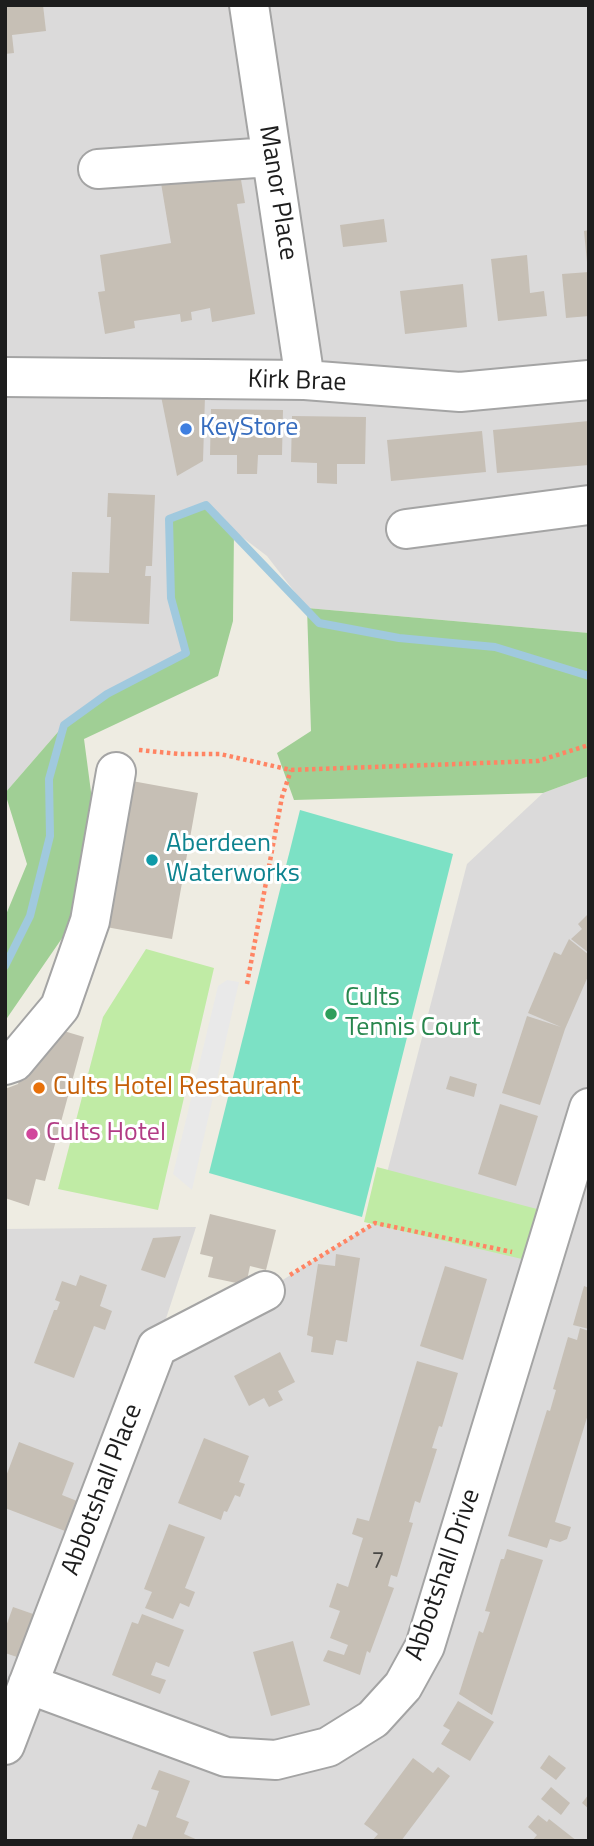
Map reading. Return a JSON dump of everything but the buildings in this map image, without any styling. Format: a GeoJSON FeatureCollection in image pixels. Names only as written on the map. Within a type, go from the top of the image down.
{"type":"FeatureCollection","features":[{"type":"Feature","properties":{"kind":"street","name":"Manor Place"},"geometry":{"type":"LineString","coordinates":[[249,5],[305,380]]}},
{"type":"Feature","properties":{"kind":"street"},"geometry":{"type":"LineString","coordinates":[[98,169],[270,158]]}},
{"type":"Feature","properties":{"kind":"street","name":"Kirk Brae"},"geometry":{"type":"LineString","coordinates":[[5,377],[305,380],[460,392],[589,380]]}},
{"type":"Feature","properties":{"kind":"street"},"geometry":{"type":"LineString","coordinates":[[405,529],[589,505]]}},
{"type":"Feature","properties":{"kind":"street"},"geometry":{"type":"LineString","coordinates":[[5,1065],[14,1062],[60,1007],[90,921],[116,772]]}},
{"type":"Feature","properties":{"kind":"street","name":"Abbotshall Drive"},"geometry":{"type":"LineString","coordinates":[[28,1684],[226,1757],[276,1760],[328,1747],[373,1720],[403,1686],[425,1646],[589,1108]]}},
{"type":"Feature","properties":{"kind":"street","name":"Abbotshall Place"},"geometry":{"type":"LineString","coordinates":[[5,1745],[157,1347],[264,1292]]}},
{"type":"Feature","properties":{"kind":"path"},"geometry":{"type":"LineString","coordinates":[[116,772],[140,749],[179,754],[220,754],[291,769],[538,761],[589,745]]}},
{"type":"Feature","properties":{"kind":"path"},"geometry":{"type":"LineString","coordinates":[[247,984],[282,797],[291,769]]}},
{"type":"Feature","properties":{"kind":"path"},"geometry":{"type":"LineString","coordinates":[[264,1292],[374,1223],[543,1258]]}},
{"type":"Feature","properties":{"kind":"shaded area"},"geometry":{"type":"Polygon","coordinates":[[[5,5],[589,5],[589,633],[307,608],[267,556],[205,505],[171,598],[186,653],[64,725],[5,793],[5,5]]]}},
{"type":"Feature","properties":{"kind":"shaded area"},"geometry":{"type":"Polygon","coordinates":[[[589,776],[589,1841],[5,1841],[5,1229],[196,1227],[157,1346],[265,1291],[374,1223],[467,864],[543,793],[589,776]]]}},
{"type":"Feature","properties":{"kind":"shaded area"},"geometry":{"type":"Polygon","coordinates":[[[227,980],[239,982],[192,1190],[173,1174],[218,986],[227,980]]]}},
{"type":"Feature","properties":{"kind":"green space"},"geometry":{"type":"Polygon","coordinates":[[[206,505],[234,531],[233,621],[218,676],[84,739],[93,807],[67,931],[5,1021],[5,917],[27,864],[5,793],[64,725],[107,694],[186,653],[171,598],[169,519],[206,505]]]}},
{"type":"Feature","properties":{"kind":"green space"},"geometry":{"type":"Polygon","coordinates":[[[307,608],[589,633],[589,776],[543,793],[294,800],[277,753],[311,731],[307,608]]]}},
{"type":"Feature","properties":{"kind":"green space","name":"Cults Tennis Court"},"geometry":{"type":"Polygon","coordinates":[[[300,810],[453,854],[362,1217],[209,1173],[300,810]]]}},
{"type":"Feature","properties":{"kind":"green space"},"geometry":{"type":"Polygon","coordinates":[[[146,949],[214,968],[158,1210],[58,1189],[103,1017],[146,949]]]}},
{"type":"Feature","properties":{"kind":"green space"},"geometry":{"type":"Polygon","coordinates":[[[377,1167],[537,1209],[522,1259],[364,1222],[377,1167]]]}},
{"type":"Feature","properties":{"kind":"waterway"},"geometry":{"type":"LineString","coordinates":[[5,966],[30,916],[50,836],[49,779],[64,725],[107,694],[186,653],[171,598],[169,519],[206,505],[319,623],[399,638],[495,647],[589,676]]}},
{"type":"Feature","properties":{"kind":"place","name":"KeyStore"},"geometry":{"type":"Point","coordinates":[186,429]}},
{"type":"Feature","properties":{"kind":"place","name":"Aberdeen Waterworks"},"geometry":{"type":"Point","coordinates":[152,860]}},
{"type":"Feature","properties":{"kind":"place","name":"Cults Tennis Court"},"geometry":{"type":"Point","coordinates":[331,1014]}},
{"type":"Feature","properties":{"kind":"place","name":"Cults Hotel Restaurant"},"geometry":{"type":"Point","coordinates":[39,1088]}},
{"type":"Feature","properties":{"kind":"place","name":"Cults Hotel"},"geometry":{"type":"Point","coordinates":[32,1134]}}]}
